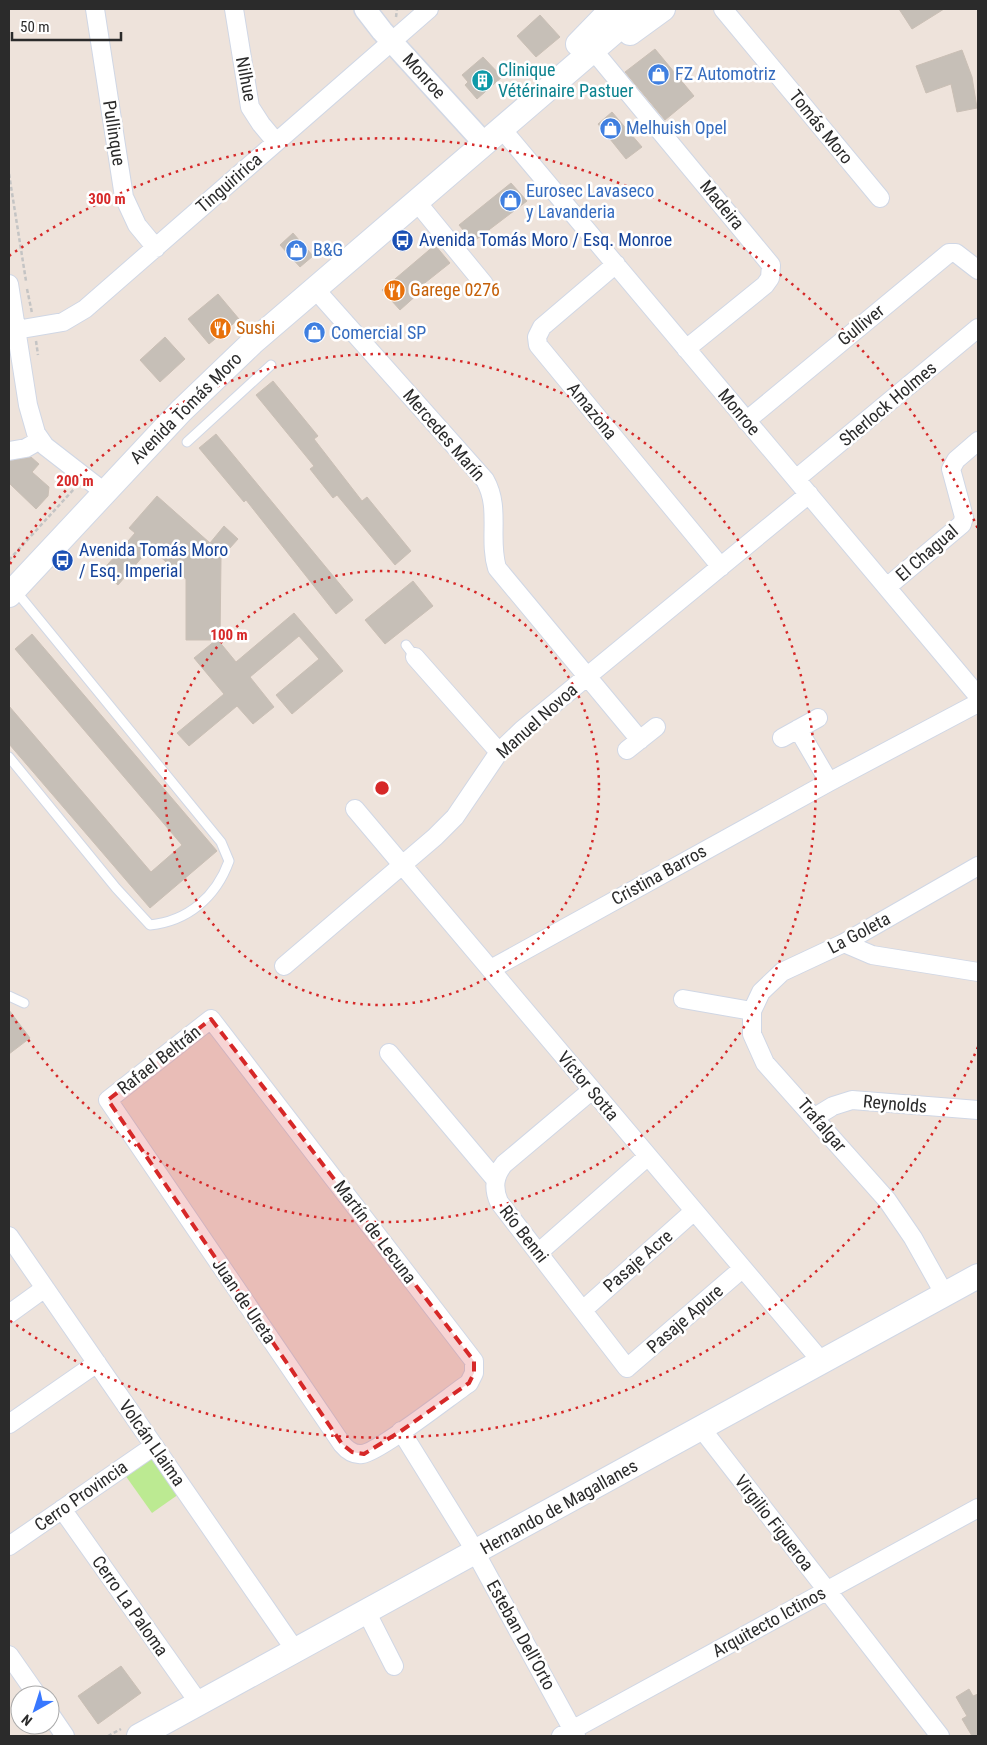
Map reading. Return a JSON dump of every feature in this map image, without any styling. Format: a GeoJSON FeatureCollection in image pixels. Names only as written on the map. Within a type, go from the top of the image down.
{"type":"FeatureCollection","features":[{"type":"Feature","properties":{"kind":"main road","name":"Avenida Tomás Moro"},"geometry":{"type":"LineString","coordinates":[[536,98],[568,54],[612,9]]}},
{"type":"Feature","properties":{"kind":"main road","name":"Avenida Tomás Moro"},"geometry":{"type":"LineString","coordinates":[[596,53],[641,9]]}},
{"type":"Feature","properties":{"kind":"main road","name":"Avenida Tomás Moro"},"geometry":{"type":"LineString","coordinates":[[11,592],[103,491],[180,411],[252,343],[536,98],[596,53],[663,9]]}},
{"type":"Feature","properties":{"kind":"main road","name":"Hernando de Magallanes"},"geometry":{"type":"LineString","coordinates":[[139,1736],[978,1276]]}},
{"type":"Feature","properties":{"kind":"street","name":"Pullinque"},"geometry":{"type":"LineString","coordinates":[[94,9],[124,197],[135,221],[156,248]]}},
{"type":"Feature","properties":{"kind":"street","name":"Nilhue"},"geometry":{"type":"LineString","coordinates":[[234,9],[250,107],[276,142]]}},
{"type":"Feature","properties":{"kind":"street","name":"Monroe"},"geometry":{"type":"LineString","coordinates":[[366,9],[382,31],[492,135],[616,264],[978,696]]}},
{"type":"Feature","properties":{"kind":"street","name":"Tinguiririca"},"geometry":{"type":"LineString","coordinates":[[16,330],[63,322],[79,314],[429,9]]}},
{"type":"Feature","properties":{"kind":"street","name":"Tomás Moro"},"geometry":{"type":"LineString","coordinates":[[724,9],[880,198]]}},
{"type":"Feature","properties":{"kind":"street","name":"Madeira"},"geometry":{"type":"LineString","coordinates":[[596,53],[771,265],[770,278],[765,286],[686,349]]}},
{"type":"Feature","properties":{"kind":"street"},"geometry":{"type":"LineString","coordinates":[[416,201],[484,284]]}},
{"type":"Feature","properties":{"kind":"street","name":"Gulliver"},"geometry":{"type":"LineString","coordinates":[[746,421],[950,252],[956,253],[978,270]]}},
{"type":"Feature","properties":{"kind":"street","name":"Amazona"},"geometry":{"type":"LineString","coordinates":[[616,264],[542,327],[537,337],[538,345],[721,567]]}},
{"type":"Feature","properties":{"kind":"street","name":"Mercedes Marín"},"geometry":{"type":"LineString","coordinates":[[315,289],[485,480],[493,502],[493,554],[497,568],[588,676],[633,745],[656,727]]}},
{"type":"Feature","properties":{"kind":"street"},"geometry":{"type":"LineString","coordinates":[[9,293],[16,330],[16,372],[40,440],[103,491]]}},
{"type":"Feature","properties":{"kind":"street","name":"Sherlock Holmes"},"geometry":{"type":"LineString","coordinates":[[796,479],[978,328]]}},
{"type":"Feature","properties":{"kind":"street"},"geometry":{"type":"LineString","coordinates":[[9,451],[26,448],[40,440]]}},
{"type":"Feature","properties":{"kind":"street","name":"El Chagual"},"geometry":{"type":"LineString","coordinates":[[887,587],[962,524],[964,517],[951,469],[954,462],[978,441]]}},
{"type":"Feature","properties":{"kind":"street","name":"Manuel Novoa"},"geometry":{"type":"LineString","coordinates":[[284,966],[403,866],[455,817],[499,752],[588,676],[810,494]]}},
{"type":"Feature","properties":{"kind":"street"},"geometry":{"type":"LineString","coordinates":[[411,651],[499,752]]}},
{"type":"Feature","properties":{"kind":"street","name":"Cristina Barros"},"geometry":{"type":"LineString","coordinates":[[491,969],[829,782],[978,703]]}},
{"type":"Feature","properties":{"kind":"street"},"geometry":{"type":"LineString","coordinates":[[782,738],[818,718]]}},
{"type":"Feature","properties":{"kind":"street"},"geometry":{"type":"LineString","coordinates":[[798,729],[829,782]]}},
{"type":"Feature","properties":{"kind":"street","name":"Víctor Sotta"},"geometry":{"type":"LineString","coordinates":[[355,809],[693,1212],[822,1362]]}},
{"type":"Feature","properties":{"kind":"street","name":"La Goleta"},"geometry":{"type":"LineString","coordinates":[[752,1011],[761,992],[774,977],[844,943],[978,866]]}},
{"type":"Feature","properties":{"kind":"street"},"geometry":{"type":"LineString","coordinates":[[844,943],[872,956],[978,972]]}},
{"type":"Feature","properties":{"kind":"street"},"geometry":{"type":"LineString","coordinates":[[683,999],[752,1011]]}},
{"type":"Feature","properties":{"kind":"street","name":"Trafalgar"},"geometry":{"type":"LineString","coordinates":[[752,1011],[752,1034],[760,1055],[887,1200],[913,1238],[945,1295]]}},
{"type":"Feature","properties":{"kind":"street","name":"Rafael Beltrán"},"geometry":{"type":"LineString","coordinates":[[108,1100],[211,1019]]}},
{"type":"Feature","properties":{"kind":"street","name":"Martín de Lecuna"},"geometry":{"type":"LineString","coordinates":[[211,1019],[474,1361],[474,1373],[469,1383],[401,1431]]}},
{"type":"Feature","properties":{"kind":"street","name":"Río Benni"},"geometry":{"type":"LineString","coordinates":[[389,1053],[495,1179],[496,1194],[499,1202],[627,1368]]}},
{"type":"Feature","properties":{"kind":"street"},"geometry":{"type":"LineString","coordinates":[[495,1179],[504,1164],[592,1090]]}},
{"type":"Feature","properties":{"kind":"street","name":"Juan de Ureta"},"geometry":{"type":"LineString","coordinates":[[108,1100],[342,1444],[352,1452],[364,1454],[401,1431]]}},
{"type":"Feature","properties":{"kind":"street","name":"Reynolds"},"geometry":{"type":"LineString","coordinates":[[815,1117],[833,1106],[852,1100],[978,1110]]}},
{"type":"Feature","properties":{"kind":"street"},"geometry":{"type":"LineString","coordinates":[[538,1253],[647,1156]]}},
{"type":"Feature","properties":{"kind":"street","name":"Pasaje Acre"},"geometry":{"type":"LineString","coordinates":[[583,1310],[693,1212]]}},
{"type":"Feature","properties":{"kind":"street","name":"Volcán Llaima"},"geometry":{"type":"LineString","coordinates":[[9,1236],[295,1650]]}},
{"type":"Feature","properties":{"kind":"street","name":"Pasaje Apure"},"geometry":{"type":"LineString","coordinates":[[627,1368],[742,1269]]}},
{"type":"Feature","properties":{"kind":"street"},"geometry":{"type":"LineString","coordinates":[[9,1314],[45,1288]]}},
{"type":"Feature","properties":{"kind":"street"},"geometry":{"type":"LineString","coordinates":[[9,1424],[97,1363]]}},
{"type":"Feature","properties":{"kind":"street","name":"Virgilio Figueroa"},"geometry":{"type":"LineString","coordinates":[[701,1428],[940,1736]]}},
{"type":"Feature","properties":{"kind":"street","name":"Esteban Dell'Orto"},"geometry":{"type":"LineString","coordinates":[[401,1431],[476,1552],[570,1734]]}},
{"type":"Feature","properties":{"kind":"street","name":"Cerro Provincia"},"geometry":{"type":"LineString","coordinates":[[9,1546],[154,1446]]}},
{"type":"Feature","properties":{"kind":"street","name":"Arquitecto Ictinos"},"geometry":{"type":"LineString","coordinates":[[570,1734],[978,1508]]}},
{"type":"Feature","properties":{"kind":"street","name":"Cerro La Paloma"},"geometry":{"type":"LineString","coordinates":[[62,1509],[199,1704]]}},
{"type":"Feature","properties":{"kind":"street"},"geometry":{"type":"LineString","coordinates":[[366,1611],[394,1666]]}},
{"type":"Feature","properties":{"kind":"street"},"geometry":{"type":"LineString","coordinates":[[9,1655],[30,1685]]}},
{"type":"Feature","properties":{"kind":"lane"},"geometry":{"type":"LineString","coordinates":[[187,442],[271,365]]}},
{"type":"Feature","properties":{"kind":"lane"},"geometry":{"type":"LineString","coordinates":[[9,757],[116,888],[150,925],[166,923],[188,914],[222,882],[229,861],[221,842],[11,592]]}},
{"type":"Feature","properties":{"kind":"lane"},"geometry":{"type":"LineString","coordinates":[[9,996],[24,1003]]}},
{"type":"Feature","properties":{"kind":"path"},"geometry":{"type":"LineString","coordinates":[[9,560],[84,476]]}},
{"type":"Feature","properties":{"kind":"highlighted area"},"geometry":{"type":"Polygon","coordinates":[[[211,1019],[474,1361],[474,1373],[469,1383],[401,1431],[364,1454],[352,1452],[342,1444],[108,1100],[211,1019]]]}},
{"type":"Feature","properties":{"kind":"green space"},"geometry":{"type":"Polygon","coordinates":[[[153,1456],[179,1494],[152,1513],[125,1475],[153,1456]]]}},
{"type":"Feature","properties":{"kind":"building"},"geometry":{"type":"Polygon","coordinates":[[[899,9],[944,9],[912,29],[899,9]]]}},
{"type":"Feature","properties":{"kind":"building"},"geometry":{"type":"Polygon","coordinates":[[[540,15],[560,37],[536,57],[517,36],[540,15]]]}},
{"type":"Feature","properties":{"kind":"building"},"geometry":{"type":"Polygon","coordinates":[[[655,49],[694,96],[665,120],[625,72],[655,49]]]}},
{"type":"Feature","properties":{"kind":"building"},"geometry":{"type":"Polygon","coordinates":[[[962,50],[972,77],[977,108],[957,112],[951,84],[926,93],[916,66],[962,50]]]}},
{"type":"Feature","properties":{"kind":"building","name":"Clinique Vétérinaire Pastuer"},"geometry":{"type":"Polygon","coordinates":[[[483,57],[502,77],[477,99],[465,85],[468,82],[462,75],[483,57]]]}},
{"type":"Feature","properties":{"kind":"building"},"geometry":{"type":"Polygon","coordinates":[[[612,112],[642,147],[626,159],[598,124],[612,112]]]}},
{"type":"Feature","properties":{"kind":"building"},"geometry":{"type":"Polygon","coordinates":[[[511,183],[527,201],[473,242],[459,225],[511,183]]]}},
{"type":"Feature","properties":{"kind":"building","name":"B&G"},"geometry":{"type":"Polygon","coordinates":[[[293,233],[313,256],[300,267],[280,245],[293,233]]]}},
{"type":"Feature","properties":{"kind":"building"},"geometry":{"type":"Polygon","coordinates":[[[435,245],[450,263],[416,290],[419,293],[400,310],[382,290],[435,245]]]}},
{"type":"Feature","properties":{"kind":"building"},"geometry":{"type":"Polygon","coordinates":[[[218,294],[239,319],[209,344],[188,319],[218,294]]]}},
{"type":"Feature","properties":{"kind":"building"},"geometry":{"type":"Polygon","coordinates":[[[165,337],[185,359],[160,382],[140,360],[165,337]]]}},
{"type":"Feature","properties":{"kind":"building"},"geometry":{"type":"Polygon","coordinates":[[[273,381],[318,436],[314,439],[362,501],[367,497],[411,551],[395,565],[337,495],[333,498],[310,469],[314,466],[256,395],[273,381]]]}},
{"type":"Feature","properties":{"kind":"building"},"geometry":{"type":"Polygon","coordinates":[[[216,434],[353,600],[336,614],[246,500],[244,502],[199,448],[216,434]]]}},
{"type":"Feature","properties":{"kind":"building"},"geometry":{"type":"Polygon","coordinates":[[[31,457],[39,464],[32,472],[49,487],[48,496],[36,509],[9,483],[9,461],[31,457]]]}},
{"type":"Feature","properties":{"kind":"building"},"geometry":{"type":"Polygon","coordinates":[[[157,496],[210,543],[224,526],[238,539],[221,558],[220,640],[218,640],[236,662],[294,613],[343,671],[292,714],[276,695],[319,659],[299,636],[250,677],[274,707],[253,724],[237,706],[189,746],[177,733],[224,694],[194,658],[216,640],[186,640],[186,579],[150,548],[118,585],[102,571],[135,533],[129,528],[157,496]]]}},
{"type":"Feature","properties":{"kind":"building"},"geometry":{"type":"Polygon","coordinates":[[[413,581],[433,606],[385,644],[365,620],[413,581]]]}},
{"type":"Feature","properties":{"kind":"building"},"geometry":{"type":"Polygon","coordinates":[[[32,634],[217,851],[150,908],[9,744],[9,706],[151,872],[182,845],[15,649],[32,634]]]}},
{"type":"Feature","properties":{"kind":"building"},"geometry":{"type":"Polygon","coordinates":[[[9,1010],[30,1038],[9,1054],[9,1010]]]}},
{"type":"Feature","properties":{"kind":"building"},"geometry":{"type":"Polygon","coordinates":[[[121,1666],[141,1693],[98,1724],[78,1696],[121,1666]]]}},
{"type":"Feature","properties":{"kind":"building"},"geometry":{"type":"Polygon","coordinates":[[[969,1689],[973,1696],[978,1694],[978,1736],[972,1736],[962,1719],[967,1716],[956,1697],[969,1689]]]}},
{"type":"Feature","properties":{"kind":"place","name":"FZ Automotriz"},"geometry":{"type":"Point","coordinates":[659,74]}},
{"type":"Feature","properties":{"kind":"place","name":"Clinique Vétérinaire Pastuer"},"geometry":{"type":"Point","coordinates":[482,80]}},
{"type":"Feature","properties":{"kind":"place","name":"Melhuish Opel"},"geometry":{"type":"Point","coordinates":[610,128]}},
{"type":"Feature","properties":{"kind":"place","name":"Eurosec Lavaseco y Lavanderia"},"geometry":{"type":"Point","coordinates":[510,201]}},
{"type":"Feature","properties":{"kind":"place","name":"Avenida Tomás Moro / Esq. Monroe"},"geometry":{"type":"Point","coordinates":[403,240]}},
{"type":"Feature","properties":{"kind":"place","name":"B&G"},"geometry":{"type":"Point","coordinates":[297,250]}},
{"type":"Feature","properties":{"kind":"place","name":"Garege 0276"},"geometry":{"type":"Point","coordinates":[394,290]}},
{"type":"Feature","properties":{"kind":"place","name":"Sushi"},"geometry":{"type":"Point","coordinates":[220,328]}},
{"type":"Feature","properties":{"kind":"place","name":"Comercial SP"},"geometry":{"type":"Point","coordinates":[315,333]}},
{"type":"Feature","properties":{"kind":"place","name":"Avenida Tomás Moro / Esq. Imperial"},"geometry":{"type":"Point","coordinates":[63,560]}}]}
